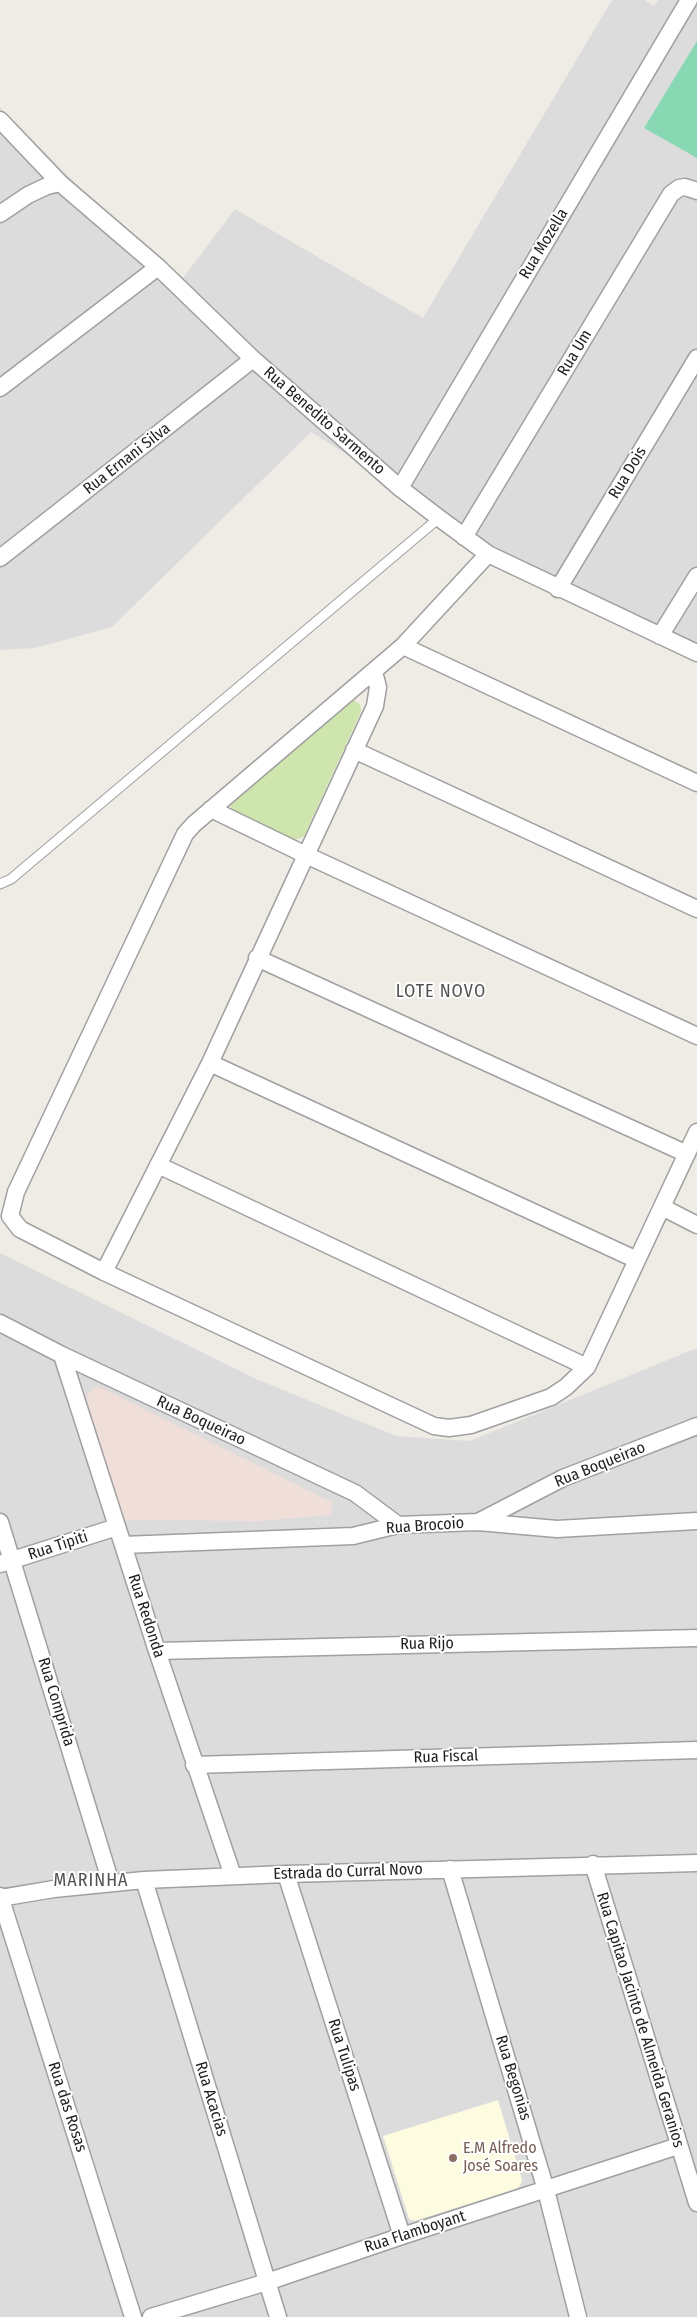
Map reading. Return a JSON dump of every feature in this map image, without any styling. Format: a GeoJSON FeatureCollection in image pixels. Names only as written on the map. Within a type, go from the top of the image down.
{"type":"FeatureCollection","features":[{"type":"Feature","properties":{"kind":"street","name":"Rua Mozella"},"geometry":{"type":"LineString","coordinates":[[400,488],[688,0]]}},
{"type":"Feature","properties":{"kind":"street","name":"Rua Benedito Sarmento"},"geometry":{"type":"LineString","coordinates":[[0,120],[60,184],[158,268],[253,359],[400,488],[439,518],[488,554],[558,589],[697,653]]}},
{"type":"Feature","properties":{"kind":"street"},"geometry":{"type":"LineString","coordinates":[[0,214],[28,195],[47,186],[60,184]]}},
{"type":"Feature","properties":{"kind":"street","name":"Rua Um"},"geometry":{"type":"LineString","coordinates":[[464,537],[671,194],[679,188],[685,187],[697,191]]}},
{"type":"Feature","properties":{"kind":"street"},"geometry":{"type":"LineString","coordinates":[[0,388],[158,268]]}},
{"type":"Feature","properties":{"kind":"street","name":"Rua Dois"},"geometry":{"type":"LineString","coordinates":[[558,589],[697,358]]}},
{"type":"Feature","properties":{"kind":"street","name":"Rua Ernani Silva"},"geometry":{"type":"LineString","coordinates":[[0,558],[253,359]]}},
{"type":"Feature","properties":{"kind":"street"},"geometry":{"type":"LineString","coordinates":[[488,554],[403,646],[194,824],[177,849],[16,1192],[10,1216],[14,1224],[20,1229],[104,1272],[434,1426],[449,1428],[471,1424],[551,1397],[566,1387],[587,1367],[697,1132]]}},
{"type":"Feature","properties":{"kind":"street"},"geometry":{"type":"LineString","coordinates":[[660,636],[697,576]]}},
{"type":"Feature","properties":{"kind":"street"},"geometry":{"type":"LineString","coordinates":[[403,646],[697,784]]}},
{"type":"Feature","properties":{"kind":"street"},"geometry":{"type":"LineString","coordinates":[[104,1272],[210,1063],[354,750],[376,700],[378,687],[374,672]]}},
{"type":"Feature","properties":{"kind":"street"},"geometry":{"type":"LineString","coordinates":[[354,750],[697,909]]}},
{"type":"Feature","properties":{"kind":"street"},"geometry":{"type":"LineString","coordinates":[[211,809],[697,1036]]}},
{"type":"Feature","properties":{"kind":"street"},"geometry":{"type":"LineString","coordinates":[[257,958],[687,1154]]}},
{"type":"Feature","properties":{"kind":"street"},"geometry":{"type":"LineString","coordinates":[[210,1063],[637,1260]]}},
{"type":"Feature","properties":{"kind":"street"},"geometry":{"type":"LineString","coordinates":[[158,1165],[587,1367]]}},
{"type":"Feature","properties":{"kind":"street"},"geometry":{"type":"LineString","coordinates":[[662,1207],[697,1225]]}},
{"type":"Feature","properties":{"kind":"street","name":"Rua Boqueirao"},"geometry":{"type":"LineString","coordinates":[[0,1323],[62,1355],[355,1493],[398,1525]]}},
{"type":"Feature","properties":{"kind":"street","name":"Rua Redonda"},"geometry":{"type":"LineString","coordinates":[[62,1355],[194,1765],[232,1876]]}},
{"type":"Feature","properties":{"kind":"street","name":"Rua Boqueirao"},"geometry":{"type":"LineString","coordinates":[[478,1522],[563,1478],[697,1426]]}},
{"type":"Feature","properties":{"kind":"street","name":"Rua Comprida"},"geometry":{"type":"LineString","coordinates":[[0,1522],[7,1562],[110,1883]]}},
{"type":"Feature","properties":{"kind":"street","name":"Rua Brocoio"},"geometry":{"type":"LineString","coordinates":[[123,1545],[353,1536],[398,1525],[478,1522],[557,1529],[697,1522]]}},
{"type":"Feature","properties":{"kind":"street","name":"Rua Tipiti"},"geometry":{"type":"LineString","coordinates":[[7,1562],[117,1527]]}},
{"type":"Feature","properties":{"kind":"street","name":"Rua Rijo"},"geometry":{"type":"LineString","coordinates":[[157,1651],[697,1638]]}},
{"type":"Feature","properties":{"kind":"street","name":"Rua Fiscal"},"geometry":{"type":"LineString","coordinates":[[194,1765],[697,1750]]}},
{"type":"Feature","properties":{"kind":"street","name":"Estrada do Curral Novo"},"geometry":{"type":"LineString","coordinates":[[0,1897],[54,1889],[144,1880],[697,1862]]}},
{"type":"Feature","properties":{"kind":"street","name":"Rua Capitao Jacinto de Almeida Geranios"},"geometry":{"type":"LineString","coordinates":[[593,1864],[697,2203]]}},
{"type":"Feature","properties":{"kind":"street","name":"Rua Begonias"},"geometry":{"type":"LineString","coordinates":[[450,1869],[546,2190],[578,2317]]}},
{"type":"Feature","properties":{"kind":"street","name":"Rua Tulipas"},"geometry":{"type":"LineString","coordinates":[[286,1874],[402,2236]]}},
{"type":"Feature","properties":{"kind":"street","name":"Rua Acacias"},"geometry":{"type":"LineString","coordinates":[[144,1880],[278,2317]]}},
{"type":"Feature","properties":{"kind":"street","name":"Rua das Rosas"},"geometry":{"type":"LineString","coordinates":[[0,1897],[133,2317]]}},
{"type":"Feature","properties":{"kind":"street","name":"Rua Flamboyant"},"geometry":{"type":"LineString","coordinates":[[151,2317],[268,2282],[678,2146]]}},
{"type":"Feature","properties":{"kind":"lane"},"geometry":{"type":"LineString","coordinates":[[0,884],[11,879],[439,518]]}},
{"type":"Feature","properties":{"kind":"shaded area"},"geometry":{"type":"Polygon","coordinates":[[[612,0],[645,0],[654,6],[658,0],[697,0],[697,653],[488,554],[400,488],[311,432],[112,627],[35,648],[0,650],[0,107],[177,286],[235,209],[423,318],[612,0]]]}},
{"type":"Feature","properties":{"kind":"shaded area"},"geometry":{"type":"Polygon","coordinates":[[[0,1253],[256,1379],[396,1436],[470,1441],[697,1348],[697,2317],[0,2317],[0,1253]]]}},
{"type":"Feature","properties":{"kind":"shaded area"},"geometry":{"type":"Polygon","coordinates":[[[98,1386],[333,1503],[330,1515],[260,1521],[115,1520],[86,1395],[98,1386]]]}},
{"type":"Feature","properties":{"kind":"shaded area","name":"E.M Alfredo José Soares"},"geometry":{"type":"Polygon","coordinates":[[[498,2100],[522,2180],[520,2186],[516,2189],[414,2221],[409,2219],[383,2136],[498,2100]]]}},
{"type":"Feature","properties":{"kind":"green space"},"geometry":{"type":"Polygon","coordinates":[[[697,41],[697,158],[644,128],[697,41]]]}},
{"type":"Feature","properties":{"kind":"green space"},"geometry":{"type":"Polygon","coordinates":[[[350,698],[360,704],[361,712],[304,836],[292,839],[233,812],[229,804],[350,698]]]}},
{"type":"Feature","properties":{"kind":"place","name":"E.M Alfredo José Soares"},"geometry":{"type":"Point","coordinates":[453,2158]}},
{"type":"Feature","properties":{"kind":"district","name":"LOTE NOVO"},"geometry":{"type":"Point","coordinates":[441,992]}},
{"type":"Feature","properties":{"kind":"district","name":"MARINHA"},"geometry":{"type":"Point","coordinates":[91,1881]}}]}
